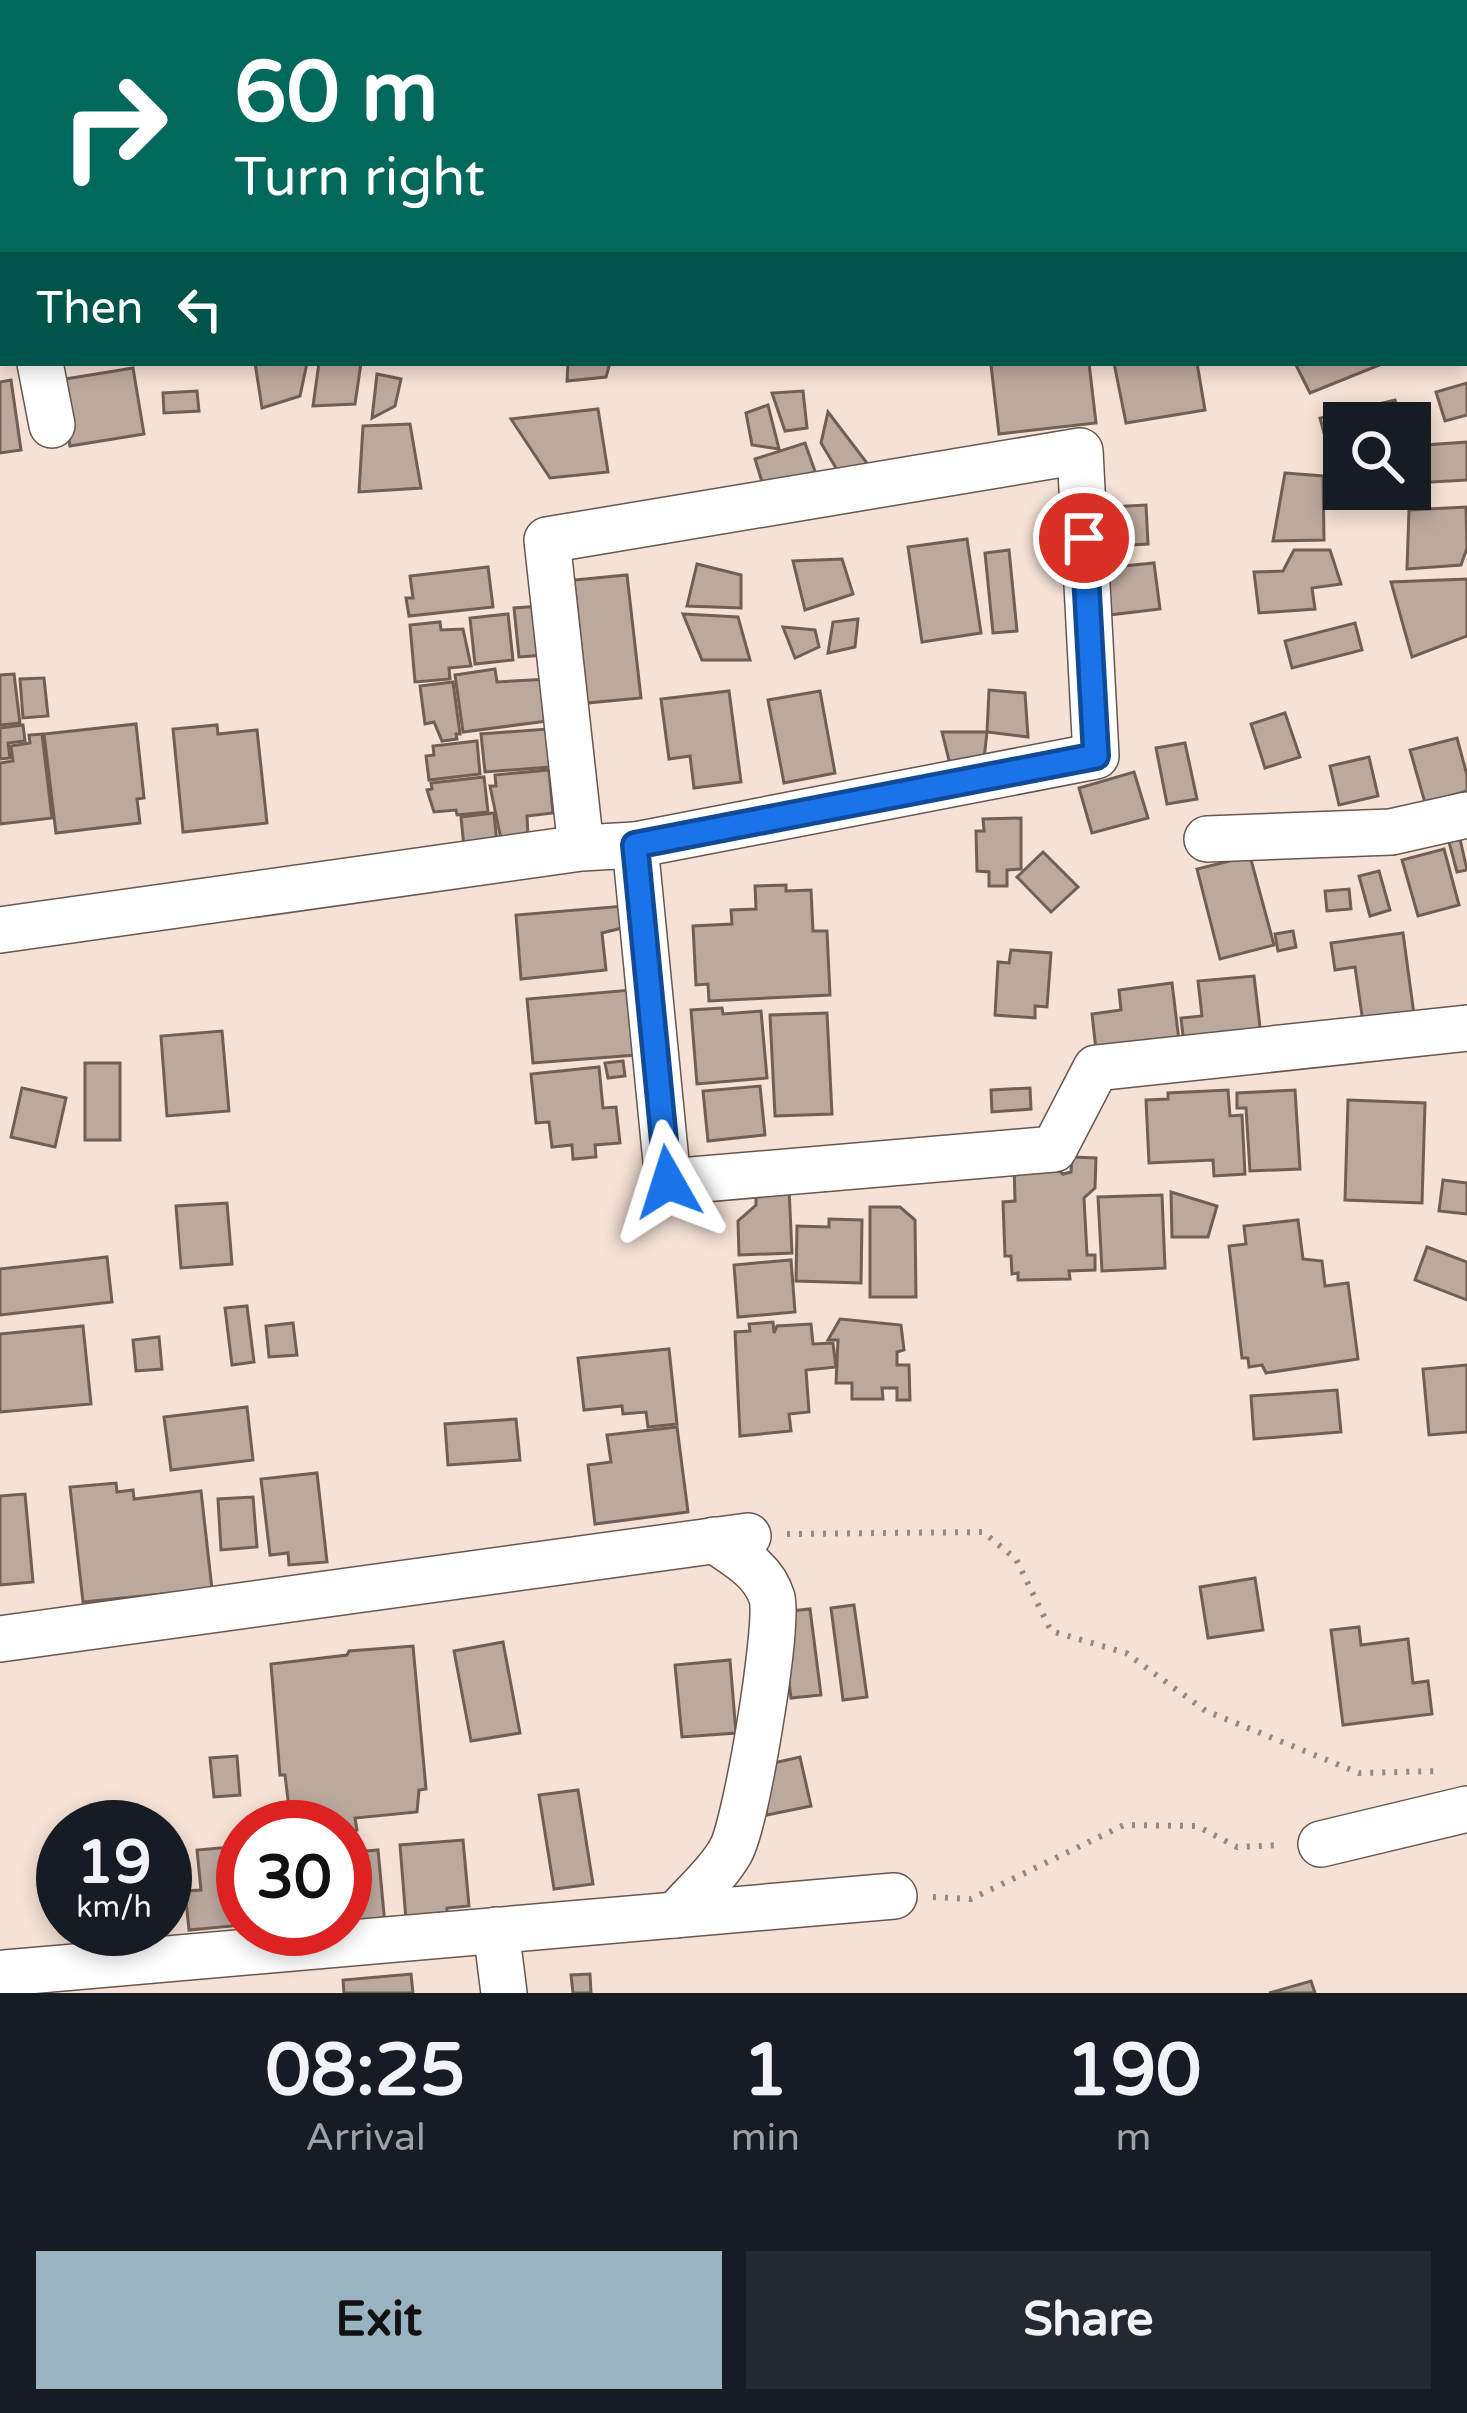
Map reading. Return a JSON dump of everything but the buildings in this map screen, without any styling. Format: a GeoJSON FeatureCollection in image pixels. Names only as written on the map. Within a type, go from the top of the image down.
{"type":"FeatureCollection","features":[{"type":"Feature","properties":{"kind":"street"},"geometry":{"type":"LineString","coordinates":[[41,366],[52,425]]}},
{"type":"Feature","properties":{"kind":"street"},"geometry":{"type":"LineString","coordinates":[[0,930],[580,848],[635,845],[1096,756],[1080,451],[548,540],[580,848]]}},
{"type":"Feature","properties":{"kind":"street"},"geometry":{"type":"LineString","coordinates":[[1208,839],[1391,832],[1467,815]]}},
{"type":"Feature","properties":{"kind":"street"},"geometry":{"type":"LineString","coordinates":[[635,845],[668,1182],[1054,1149],[1096,1068],[1467,1028]]}},
{"type":"Feature","properties":{"kind":"street"},"geometry":{"type":"LineString","coordinates":[[0,1639],[731,1538],[772,1597],[771,1639],[742,1817],[731,1851],[676,1915]]}},
{"type":"Feature","properties":{"kind":"street"},"geometry":{"type":"LineString","coordinates":[[1321,1844],[1461,1792]]}},
{"type":"Feature","properties":{"kind":"street"},"geometry":{"type":"LineString","coordinates":[[3,1969],[894,1895]]}},
{"type":"Feature","properties":{"kind":"street"},"geometry":{"type":"LineString","coordinates":[[496,1930],[504,1993]]}},
{"type":"Feature","properties":{"kind":"path"},"geometry":{"type":"LineString","coordinates":[[731,1538],[983,1532],[1016,1559],[1052,1631],[1126,1652],[1206,1711],[1359,1773],[1444,1772],[1461,1792]]}},
{"type":"Feature","properties":{"kind":"path"},"geometry":{"type":"LineString","coordinates":[[894,1895],[971,1899],[1124,1826],[1197,1826],[1237,1847],[1321,1844]]}},
{"type":"Feature","properties":{"kind":"route"},"geometry":{"type":"LineString","coordinates":[[668,1182],[635,845],[1096,756],[1084,538]]}}]}
